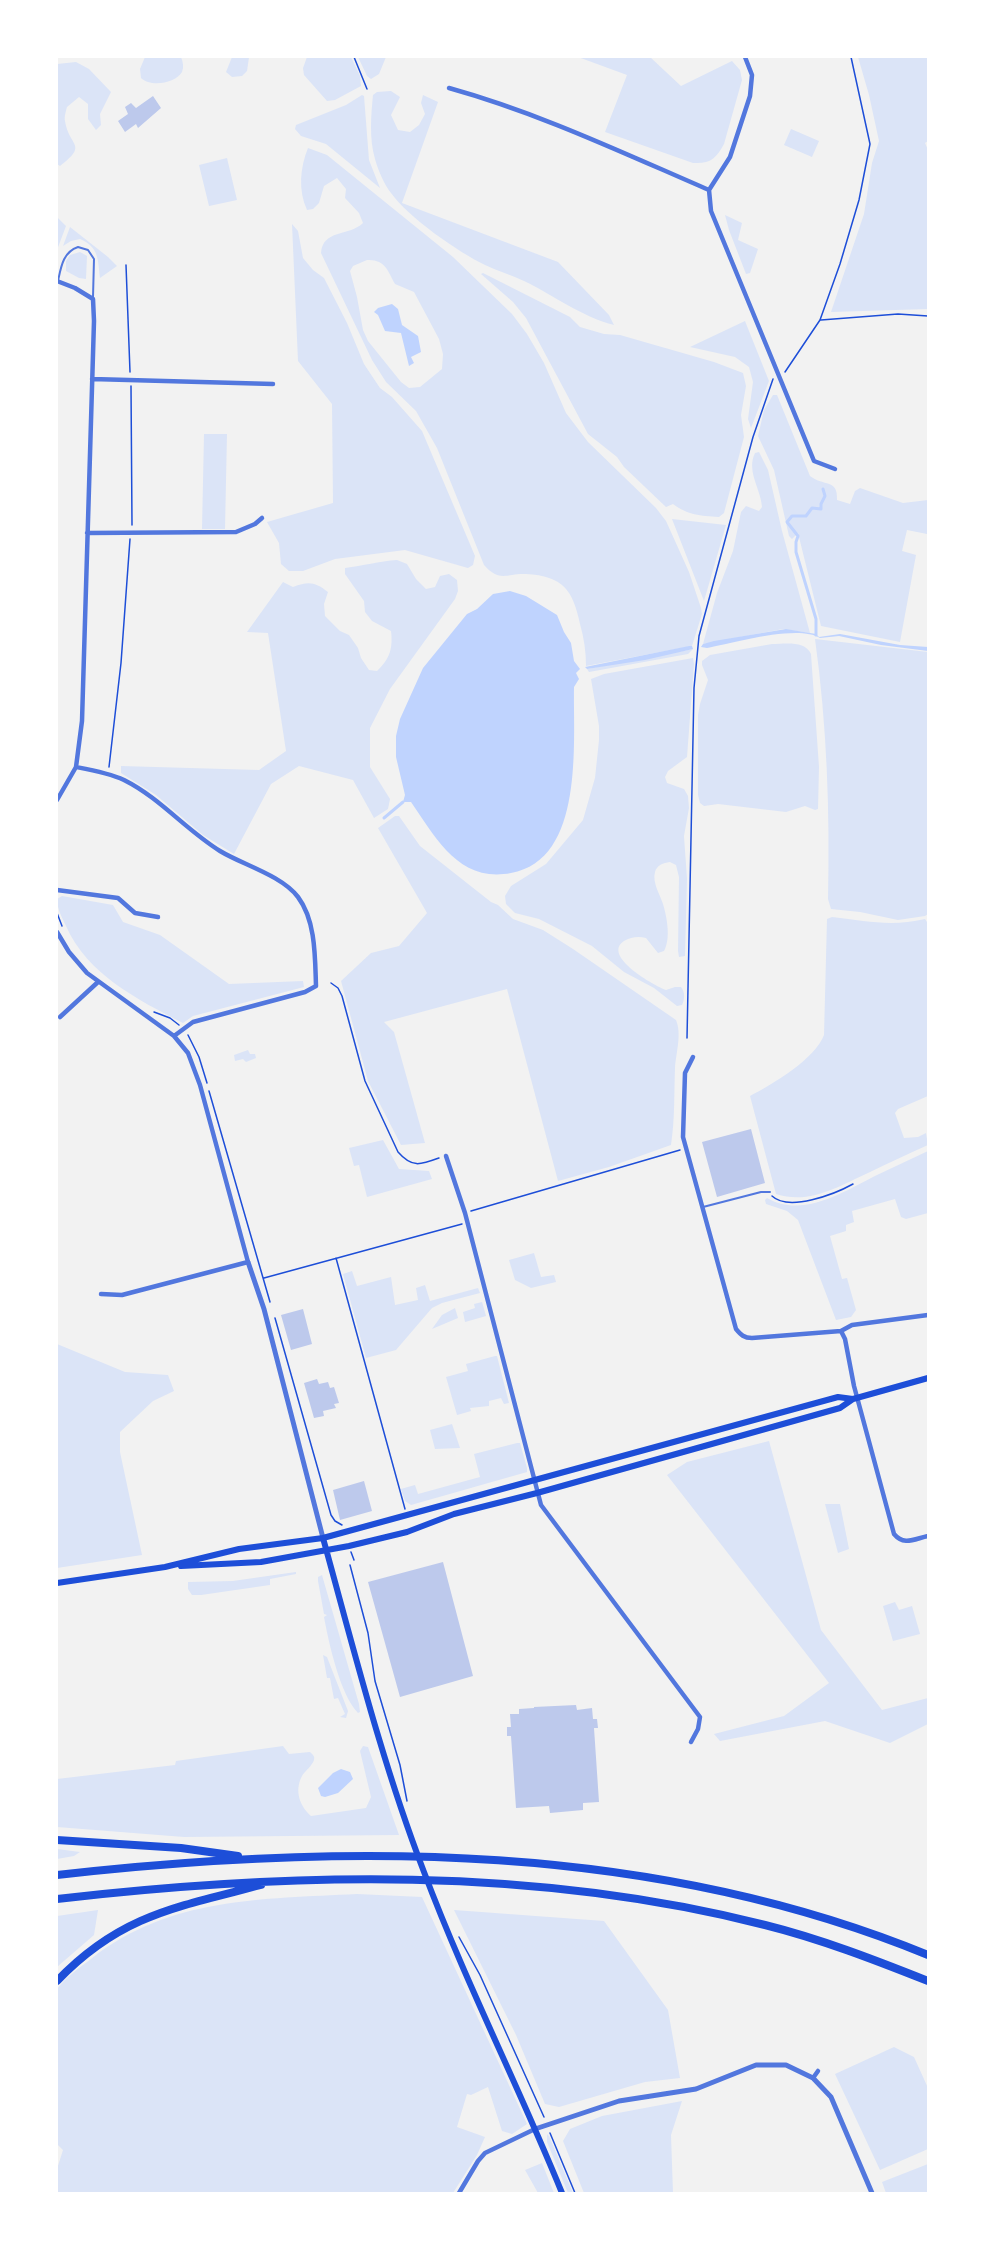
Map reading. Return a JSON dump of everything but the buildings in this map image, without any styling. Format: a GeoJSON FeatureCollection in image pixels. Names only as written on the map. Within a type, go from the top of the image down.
{"type":"FeatureCollection","features":[{"type":"Feature","properties":{"kind":"highway"},"geometry":{"type":"LineString","coordinates":[[57,1840],[181,1848],[258,1859]]}},
{"type":"Feature","properties":{"kind":"highway"},"geometry":{"type":"LineString","coordinates":[[57,1875],[132,1866],[391,1855],[580,1867],[698,1886],[773,1903],[881,1935],[928,1955]]}},
{"type":"Feature","properties":{"kind":"highway"},"geometry":{"type":"LineString","coordinates":[[57,1899],[135,1890],[279,1881],[401,1880],[507,1884],[636,1898],[765,1925],[870,1958],[928,1981]]}},
{"type":"Feature","properties":{"kind":"highway"},"geometry":{"type":"LineString","coordinates":[[57,1981],[90,1950],[109,1936],[136,1923],[178,1906],[279,1881]]}},
{"type":"Feature","properties":{"kind":"main road"},"geometry":{"type":"LineString","coordinates":[[165,1567],[261,1562],[327,1551],[397,1535],[454,1514],[840,1408],[855,1399],[928,1378]]}},
{"type":"Feature","properties":{"kind":"main road"},"geometry":{"type":"LineString","coordinates":[[57,1583],[165,1567],[239,1549],[323,1538],[838,1397],[855,1399]]}},
{"type":"Feature","properties":{"kind":"main road"},"geometry":{"type":"LineString","coordinates":[[323,1538],[372,1718],[404,1818],[445,1926],[562,2193]]}},
{"type":"Feature","properties":{"kind":"street"},"geometry":{"type":"LineString","coordinates":[[745,57],[752,75],[750,96],[730,157],[709,190],[711,211],[814,461],[835,469]]}},
{"type":"Feature","properties":{"kind":"street"},"geometry":{"type":"LineString","coordinates":[[449,88],[491,100],[584,135],[709,190]]}},
{"type":"Feature","properties":{"kind":"street"},"geometry":{"type":"LineString","coordinates":[[57,800],[76,766],[82,721],[93,299],[58,281]]}},
{"type":"Feature","properties":{"kind":"street"},"geometry":{"type":"LineString","coordinates":[[92,379],[273,384]]}},
{"type":"Feature","properties":{"kind":"street"},"geometry":{"type":"LineString","coordinates":[[87,534],[236,532],[255,524],[262,518]]}},
{"type":"Feature","properties":{"kind":"street"},"geometry":{"type":"LineString","coordinates":[[76,766],[125,780],[151,796],[190,830],[218,850],[284,883],[298,897],[309,917],[316,986],[305,992],[193,1022],[174,1036]]}},
{"type":"Feature","properties":{"kind":"street"},"geometry":{"type":"LineString","coordinates":[[57,890],[118,898],[135,913],[158,917]]}},
{"type":"Feature","properties":{"kind":"street"},"geometry":{"type":"LineString","coordinates":[[57,932],[75,961],[98,982],[174,1036],[193,1063],[248,1262],[264,1310],[323,1538]]}},
{"type":"Feature","properties":{"kind":"street"},"geometry":{"type":"LineString","coordinates":[[60,1017],[98,982]]}},
{"type":"Feature","properties":{"kind":"street"},"geometry":{"type":"LineString","coordinates":[[693,1057],[685,1073],[683,1137],[736,1329],[742,1336],[752,1338],[841,1331],[852,1325],[928,1316]]}},
{"type":"Feature","properties":{"kind":"street"},"geometry":{"type":"LineString","coordinates":[[446,1156],[465,1213],[541,1505],[700,1717],[692,1742]]}},
{"type":"Feature","properties":{"kind":"street"},"geometry":{"type":"LineString","coordinates":[[101,1294],[122,1295],[248,1262]]}},
{"type":"Feature","properties":{"kind":"street"},"geometry":{"type":"LineString","coordinates":[[841,1331],[846,1339],[855,1399],[894,1534],[900,1541],[905,1542],[928,1536]]}},
{"type":"Feature","properties":{"kind":"street"},"geometry":{"type":"LineString","coordinates":[[459,2193],[486,2152],[535,2129],[619,2101],[696,2089],[760,2064],[786,2065],[813,2078],[823,2086],[834,2102],[872,2193]]}},
{"type":"Feature","properties":{"kind":"street"},"geometry":{"type":"LineString","coordinates":[[813,2078],[818,2071]]}},
{"type":"Feature","properties":{"kind":"lane"},"geometry":{"type":"LineString","coordinates":[[58,281],[64,259],[69,251],[78,247],[88,250],[94,259],[93,299]]}},
{"type":"Feature","properties":{"kind":"lane"},"geometry":{"type":"LineString","coordinates":[[703,1207],[770,1192]]}},
{"type":"Feature","properties":{"kind":"path"},"geometry":{"type":"LineString","coordinates":[[354,57],[367,89]]}},
{"type":"Feature","properties":{"kind":"path"},"geometry":{"type":"LineString","coordinates":[[687,1038],[694,688],[699,636],[753,437],[773,380],[785,372],[820,320],[859,200],[870,144],[851,57]]}},
{"type":"Feature","properties":{"kind":"path"},"geometry":{"type":"LineString","coordinates":[[108,774],[131,533],[132,391],[126,265]]}},
{"type":"Feature","properties":{"kind":"path"},"geometry":{"type":"LineString","coordinates":[[820,320],[898,314],[928,316]]}},
{"type":"Feature","properties":{"kind":"path"},"geometry":{"type":"LineString","coordinates":[[331,983],[338,988],[342,996],[365,1081],[398,1152],[405,1161],[415,1164],[425,1164],[446,1156]]}},
{"type":"Feature","properties":{"kind":"path"},"geometry":{"type":"LineString","coordinates":[[465,1213],[681,1150]]}},
{"type":"Feature","properties":{"kind":"path"},"geometry":{"type":"LineString","coordinates":[[770,1192],[774,1198],[785,1202],[811,1201],[853,1185]]}},
{"type":"Feature","properties":{"kind":"path"},"geometry":{"type":"LineString","coordinates":[[263,1278],[467,1223]]}},
{"type":"Feature","properties":{"kind":"path"},"geometry":{"type":"LineString","coordinates":[[336,1258],[405,1509]]}},
{"type":"Feature","properties":{"kind":"path"},"geometry":{"type":"LineString","coordinates":[[350,1564],[368,1633],[375,1681],[400,1765],[407,1801]]}},
{"type":"Feature","properties":{"kind":"path"},"geometry":{"type":"LineString","coordinates":[[457,1933],[480,1975],[547,2124],[575,2193]]}},
{"type":"Feature","properties":{"kind":"shaded area"},"geometry":{"type":"Polygon","coordinates":[[[145,57],[181,57],[182,72],[168,82],[145,81],[141,78],[140,69],[145,57]]]}},
{"type":"Feature","properties":{"kind":"shaded area"},"geometry":{"type":"Polygon","coordinates":[[[232,57],[249,57],[247,71],[242,76],[232,77],[226,72],[232,57]]]}},
{"type":"Feature","properties":{"kind":"shaded area"},"geometry":{"type":"Polygon","coordinates":[[[307,57],[351,57],[360,76],[361,86],[335,100],[327,101],[304,75],[303,68],[307,57]]]}},
{"type":"Feature","properties":{"kind":"shaded area"},"geometry":{"type":"Polygon","coordinates":[[[358,57],[386,57],[379,74],[371,79],[367,76],[358,57]]]}},
{"type":"Feature","properties":{"kind":"shaded area"},"geometry":{"type":"Polygon","coordinates":[[[578,57],[650,57],[681,86],[732,61],[740,70],[742,80],[721,149],[715,157],[704,163],[693,163],[605,132],[627,75],[578,57]]]}},
{"type":"Feature","properties":{"kind":"shaded area"},"geometry":{"type":"Polygon","coordinates":[[[858,57],[928,57],[928,141],[925,143],[928,150],[928,309],[831,312],[864,214],[872,163],[879,141],[858,57]]]}},
{"type":"Feature","properties":{"kind":"shaded area"},"geometry":{"type":"Polygon","coordinates":[[[76,62],[89,69],[111,92],[100,114],[101,125],[96,130],[88,119],[88,104],[79,97],[67,107],[65,121],[75,149],[69,159],[60,166],[57,164],[57,64],[76,62]]]}},
{"type":"Feature","properties":{"kind":"shaded area"},"geometry":{"type":"Polygon","coordinates":[[[391,91],[400,97],[391,115],[398,130],[410,132],[419,125],[425,114],[421,103],[423,95],[438,102],[402,203],[558,262],[609,315],[614,325],[590,316],[524,281],[474,259],[448,243],[409,213],[388,189],[373,151],[371,119],[373,95],[377,92],[391,91]]]}},
{"type":"Feature","properties":{"kind":"shaded area"},"geometry":{"type":"Polygon","coordinates":[[[364,96],[369,160],[380,188],[326,144],[301,136],[295,129],[296,125],[346,105],[364,96]]]}},
{"type":"Feature","properties":{"kind":"shaded area"},"geometry":{"type":"Polygon","coordinates":[[[791,129],[819,141],[812,157],[784,145],[791,129]]]}},
{"type":"Feature","properties":{"kind":"shaded area"},"geometry":{"type":"Polygon","coordinates":[[[308,148],[327,155],[453,257],[512,314],[544,363],[566,413],[588,442],[656,508],[666,521],[689,572],[701,608],[702,614],[692,646],[586,666],[584,640],[577,612],[570,594],[564,587],[558,582],[539,575],[495,574],[484,565],[437,448],[416,411],[386,382],[372,360],[321,253],[326,240],[363,223],[359,213],[345,198],[346,189],[337,178],[324,186],[319,203],[313,209],[307,210],[301,187],[308,148]],[[373,260],[353,266],[350,271],[363,330],[368,341],[401,382],[409,388],[420,387],[442,369],[443,354],[439,339],[414,292],[395,284],[388,270],[373,260]]]}},
{"type":"Feature","properties":{"kind":"shaded area"},"geometry":{"type":"Polygon","coordinates":[[[227,158],[237,200],[209,206],[199,165],[227,158]]]}},
{"type":"Feature","properties":{"kind":"shaded area"},"geometry":{"type":"Polygon","coordinates":[[[725,215],[742,223],[738,240],[758,249],[750,273],[746,274],[725,215]]]}},
{"type":"Feature","properties":{"kind":"shaded area"},"geometry":{"type":"Polygon","coordinates":[[[57,217],[66,226],[57,250],[57,217]]]}},
{"type":"Feature","properties":{"kind":"shaded area"},"geometry":{"type":"Polygon","coordinates":[[[292,224],[298,231],[303,258],[324,278],[347,323],[364,364],[380,388],[392,397],[422,431],[475,556],[473,565],[468,568],[405,550],[335,559],[303,571],[289,571],[281,564],[279,543],[267,522],[333,503],[332,404],[298,361],[292,224]]]}},
{"type":"Feature","properties":{"kind":"shaded area"},"geometry":{"type":"Polygon","coordinates":[[[70,227],[117,266],[100,278],[99,265],[91,246],[80,239],[63,246],[70,227]]]}},
{"type":"Feature","properties":{"kind":"shaded area"},"geometry":{"type":"Polygon","coordinates":[[[80,252],[87,256],[86,279],[66,271],[66,261],[70,255],[80,252]]]}},
{"type":"Feature","properties":{"kind":"shaded area"},"geometry":{"type":"Polygon","coordinates":[[[481,274],[570,317],[580,327],[604,334],[620,335],[714,362],[743,373],[746,386],[741,415],[744,437],[724,513],[719,517],[706,516],[689,513],[673,504],[666,507],[624,467],[617,457],[588,434],[526,318],[513,302],[481,274]]]}},
{"type":"Feature","properties":{"kind":"shaded area"},"geometry":{"type":"Polygon","coordinates":[[[745,321],[769,381],[751,428],[748,419],[753,382],[749,367],[735,357],[690,347],[745,321]]]}},
{"type":"Feature","properties":{"kind":"shaded area"},"geometry":{"type":"Polygon","coordinates":[[[773,395],[777,395],[810,476],[833,486],[837,493],[837,500],[850,504],[855,491],[860,488],[903,503],[928,500],[927,534],[907,530],[902,551],[916,555],[900,642],[821,626],[798,533],[792,539],[789,536],[774,470],[758,436],[764,410],[773,395]]]}},
{"type":"Feature","properties":{"kind":"shaded area"},"geometry":{"type":"Polygon","coordinates":[[[204,434],[227,434],[225,529],[202,529],[204,434]]]}},
{"type":"Feature","properties":{"kind":"shaded area"},"geometry":{"type":"Polygon","coordinates":[[[759,452],[768,470],[810,633],[783,629],[703,644],[717,593],[733,551],[741,512],[746,506],[759,511],[762,507],[752,466],[755,453],[759,452]]]}},
{"type":"Feature","properties":{"kind":"shaded area"},"geometry":{"type":"Polygon","coordinates":[[[672,519],[726,525],[704,601],[672,519]]]}},
{"type":"Feature","properties":{"kind":"shaded area"},"geometry":{"type":"Polygon","coordinates":[[[397,560],[407,564],[416,579],[426,589],[435,587],[440,576],[449,574],[457,580],[458,591],[455,599],[390,689],[370,728],[370,767],[390,799],[388,809],[374,818],[353,780],[299,766],[271,784],[234,854],[203,835],[156,795],[121,773],[121,766],[259,770],[286,751],[268,633],[247,632],[283,582],[293,587],[308,583],[315,584],[328,592],[324,604],[325,616],[340,631],[349,635],[369,670],[377,671],[390,653],[391,631],[372,621],[365,612],[364,601],[345,574],[345,568],[397,560]]]}},
{"type":"Feature","properties":{"kind":"shaded area"},"geometry":{"type":"Polygon","coordinates":[[[815,639],[928,652],[928,914],[925,916],[898,920],[831,909],[828,899],[825,736],[815,639]]]}},
{"type":"Feature","properties":{"kind":"shaded area"},"geometry":{"type":"Polygon","coordinates":[[[772,644],[799,645],[811,654],[819,767],[818,809],[805,806],[786,812],[718,804],[704,806],[700,803],[698,795],[698,715],[708,680],[702,661],[710,655],[772,644]]]}},
{"type":"Feature","properties":{"kind":"shaded area"},"geometry":{"type":"Polygon","coordinates":[[[693,649],[688,654],[589,672],[587,669],[693,649]]]}},
{"type":"Feature","properties":{"kind":"shaded area"},"geometry":{"type":"Polygon","coordinates":[[[693,658],[687,757],[668,771],[665,777],[667,783],[684,789],[688,796],[689,808],[684,836],[687,879],[685,956],[679,957],[678,951],[679,877],[676,865],[670,862],[659,866],[654,876],[667,921],[668,934],[664,951],[658,953],[646,938],[640,937],[624,941],[619,947],[619,954],[624,962],[642,977],[666,990],[681,987],[684,1000],[682,1005],[677,1006],[654,988],[624,972],[592,946],[539,919],[515,913],[506,904],[505,896],[511,886],[546,864],[583,820],[595,778],[599,740],[599,726],[591,679],[604,674],[693,658]]]}},
{"type":"Feature","properties":{"kind":"shaded area"},"geometry":{"type":"Polygon","coordinates":[[[395,816],[399,816],[420,846],[513,919],[543,930],[676,1020],[679,1037],[671,1145],[609,1167],[558,1181],[507,989],[384,1022],[394,1032],[425,1143],[401,1145],[368,1081],[341,981],[371,953],[399,946],[427,913],[378,828],[395,816]]]}},
{"type":"Feature","properties":{"kind":"shaded area"},"geometry":{"type":"Polygon","coordinates":[[[62,896],[113,905],[123,922],[160,935],[229,984],[303,981],[304,987],[193,1016],[183,1023],[132,995],[100,972],[75,943],[66,926],[57,899],[62,896]]]}},
{"type":"Feature","properties":{"kind":"shaded area"},"geometry":{"type":"Polygon","coordinates":[[[832,917],[879,923],[901,923],[925,919],[927,922],[928,1096],[898,1109],[895,1113],[904,1138],[918,1137],[926,1133],[928,1145],[824,1192],[812,1196],[789,1197],[776,1194],[750,1096],[803,1062],[824,1035],[827,919],[832,917]]]}},
{"type":"Feature","properties":{"kind":"shaded area"},"geometry":{"type":"Polygon","coordinates":[[[248,1050],[250,1054],[255,1054],[256,1058],[246,1062],[243,1059],[235,1061],[234,1055],[248,1050]]]}},
{"type":"Feature","properties":{"kind":"shaded area"},"geometry":{"type":"Polygon","coordinates":[[[383,1140],[399,1169],[429,1171],[432,1179],[367,1197],[359,1165],[354,1166],[349,1148],[383,1140]]]}},
{"type":"Feature","properties":{"kind":"shaded area"},"geometry":{"type":"Polygon","coordinates":[[[928,1151],[928,1213],[906,1219],[901,1217],[895,1199],[852,1211],[854,1222],[846,1225],[846,1231],[830,1236],[842,1279],[847,1278],[856,1310],[851,1317],[836,1320],[798,1220],[787,1211],[766,1204],[765,1200],[767,1198],[781,1204],[795,1206],[824,1200],[928,1151]]]}},
{"type":"Feature","properties":{"kind":"shaded area"},"geometry":{"type":"Polygon","coordinates":[[[534,1253],[541,1277],[554,1275],[556,1282],[531,1288],[515,1280],[509,1260],[534,1253]]]}},
{"type":"Feature","properties":{"kind":"shaded area"},"geometry":{"type":"Polygon","coordinates":[[[352,1271],[357,1286],[391,1277],[395,1305],[418,1300],[416,1288],[425,1285],[430,1301],[478,1288],[480,1293],[432,1308],[396,1350],[366,1358],[343,1274],[352,1271]]]}},
{"type":"Feature","properties":{"kind":"shaded area"},"geometry":{"type":"Polygon","coordinates":[[[482,1302],[486,1316],[465,1322],[463,1312],[475,1308],[474,1304],[482,1302]]]}},
{"type":"Feature","properties":{"kind":"shaded area"},"geometry":{"type":"Polygon","coordinates":[[[455,1308],[458,1318],[432,1329],[442,1315],[455,1308]]]}},
{"type":"Feature","properties":{"kind":"shaded area"},"geometry":{"type":"Polygon","coordinates":[[[57,1344],[125,1372],[168,1375],[174,1391],[153,1401],[120,1432],[120,1452],[142,1555],[57,1568],[57,1344]]]}},
{"type":"Feature","properties":{"kind":"shaded area"},"geometry":{"type":"Polygon","coordinates":[[[497,1356],[509,1403],[504,1404],[501,1398],[489,1401],[489,1406],[470,1408],[471,1411],[457,1415],[446,1377],[468,1371],[466,1364],[497,1356]]]}},
{"type":"Feature","properties":{"kind":"shaded area"},"geometry":{"type":"Polygon","coordinates":[[[452,1424],[460,1448],[435,1449],[430,1430],[452,1424]]]}},
{"type":"Feature","properties":{"kind":"shaded area"},"geometry":{"type":"Polygon","coordinates":[[[769,1441],[821,1630],[882,1710],[928,1698],[928,1724],[890,1743],[825,1721],[720,1741],[714,1734],[784,1716],[829,1683],[667,1475],[687,1462],[769,1441]]]}},
{"type":"Feature","properties":{"kind":"shaded area"},"geometry":{"type":"Polygon","coordinates":[[[520,1443],[527,1472],[411,1505],[405,1501],[401,1489],[415,1485],[418,1494],[480,1477],[474,1454],[520,1443]]]}},
{"type":"Feature","properties":{"kind":"shaded area"},"geometry":{"type":"Polygon","coordinates":[[[825,1504],[840,1504],[849,1549],[838,1553],[825,1504]]]}},
{"type":"Feature","properties":{"kind":"shaded area"},"geometry":{"type":"Polygon","coordinates":[[[296,1572],[296,1574],[270,1579],[270,1585],[201,1595],[192,1595],[188,1589],[188,1582],[233,1581],[296,1572]]]}},
{"type":"Feature","properties":{"kind":"shaded area"},"geometry":{"type":"Polygon","coordinates":[[[322,1575],[359,1704],[360,1712],[358,1713],[346,1694],[332,1654],[324,1617],[327,1615],[324,1614],[318,1581],[318,1577],[322,1575]]]}},
{"type":"Feature","properties":{"kind":"shaded area"},"geometry":{"type":"Polygon","coordinates":[[[895,1602],[899,1610],[912,1606],[920,1634],[893,1641],[883,1606],[895,1602]]]}},
{"type":"Feature","properties":{"kind":"shaded area"},"geometry":{"type":"Polygon","coordinates":[[[323,1655],[327,1657],[348,1711],[346,1718],[340,1717],[345,1714],[338,1698],[334,1699],[323,1655]]]}},
{"type":"Feature","properties":{"kind":"shaded area"},"geometry":{"type":"Polygon","coordinates":[[[283,1746],[289,1754],[310,1752],[314,1757],[298,1787],[301,1803],[311,1816],[366,1808],[371,1797],[360,1751],[363,1746],[368,1747],[399,1835],[184,1837],[57,1827],[57,1779],[175,1765],[176,1761],[283,1746]]]}},
{"type":"Feature","properties":{"kind":"shaded area"},"geometry":{"type":"Polygon","coordinates":[[[57,1849],[80,1852],[74,1856],[57,1859],[57,1849]]]}},
{"type":"Feature","properties":{"kind":"shaded area"},"geometry":{"type":"Polygon","coordinates":[[[357,1894],[422,1897],[527,2124],[512,2134],[502,2131],[488,2087],[471,2095],[467,2094],[457,2127],[485,2137],[477,2155],[453,2193],[57,2193],[57,2169],[63,2150],[57,2144],[57,1989],[64,1981],[121,1939],[152,1923],[184,1913],[252,1900],[357,1894]]]}},
{"type":"Feature","properties":{"kind":"shaded area"},"geometry":{"type":"Polygon","coordinates":[[[98,1910],[94,1935],[57,1967],[57,1916],[98,1910]]]}},
{"type":"Feature","properties":{"kind":"shaded area"},"geometry":{"type":"Polygon","coordinates":[[[454,1910],[604,1921],[668,2010],[680,2078],[645,2082],[559,2107],[545,2104],[516,2035],[454,1910]]]}},
{"type":"Feature","properties":{"kind":"shaded area"},"geometry":{"type":"Polygon","coordinates":[[[894,2047],[914,2057],[928,2088],[928,2149],[880,2170],[835,2074],[894,2047]]]}},
{"type":"Feature","properties":{"kind":"shaded area"},"geometry":{"type":"Polygon","coordinates":[[[682,2101],[671,2135],[673,2193],[584,2193],[563,2141],[570,2129],[602,2116],[682,2101]]]}},
{"type":"Feature","properties":{"kind":"shaded area"},"geometry":{"type":"Polygon","coordinates":[[[547,2134],[573,2193],[568,2193],[547,2142],[547,2134]]]}},
{"type":"Feature","properties":{"kind":"shaded area"},"geometry":{"type":"Polygon","coordinates":[[[542,2163],[554,2193],[538,2193],[525,2170],[542,2163]]]}},
{"type":"Feature","properties":{"kind":"shaded area"},"geometry":{"type":"Polygon","coordinates":[[[928,2164],[928,2193],[886,2193],[882,2182],[928,2164]]]}},
{"type":"Feature","properties":{"kind":"water"},"geometry":{"type":"Polygon","coordinates":[[[392,304],[398,309],[402,325],[418,336],[421,352],[411,357],[414,363],[409,366],[401,333],[385,331],[378,315],[374,312],[378,308],[392,304]]]}},
{"type":"Feature","properties":{"kind":"water"},"geometry":{"type":"Polygon","coordinates":[[[510,591],[526,596],[557,615],[571,643],[574,661],[580,669],[576,673],[579,679],[574,687],[573,767],[570,796],[563,823],[552,846],[535,864],[511,873],[493,874],[477,871],[451,855],[411,802],[403,802],[405,795],[396,757],[396,736],[400,719],[423,668],[467,614],[477,609],[493,594],[510,591]]]}},
{"type":"Feature","properties":{"kind":"water"},"geometry":{"type":"Polygon","coordinates":[[[786,629],[816,634],[819,637],[840,634],[900,645],[928,647],[928,651],[881,645],[839,636],[820,638],[797,633],[765,636],[707,648],[701,647],[703,644],[714,641],[786,629]]]}},
{"type":"Feature","properties":{"kind":"water"},"geometry":{"type":"Polygon","coordinates":[[[689,646],[693,649],[645,660],[587,669],[585,667],[689,646]]]}},
{"type":"Feature","properties":{"kind":"water"},"geometry":{"type":"Polygon","coordinates":[[[341,1769],[350,1772],[353,1779],[338,1793],[321,1796],[318,1788],[333,1773],[341,1769]]]}},
{"type":"Feature","properties":{"kind":"waterway"},"geometry":{"type":"LineString","coordinates":[[816,635],[816,619],[796,552],[798,536],[787,522],[792,516],[806,516],[812,508],[821,509],[825,496],[823,489]]}},
{"type":"Feature","properties":{"kind":"waterway"},"geometry":{"type":"LineString","coordinates":[[384,818],[403,802]]}}]}
